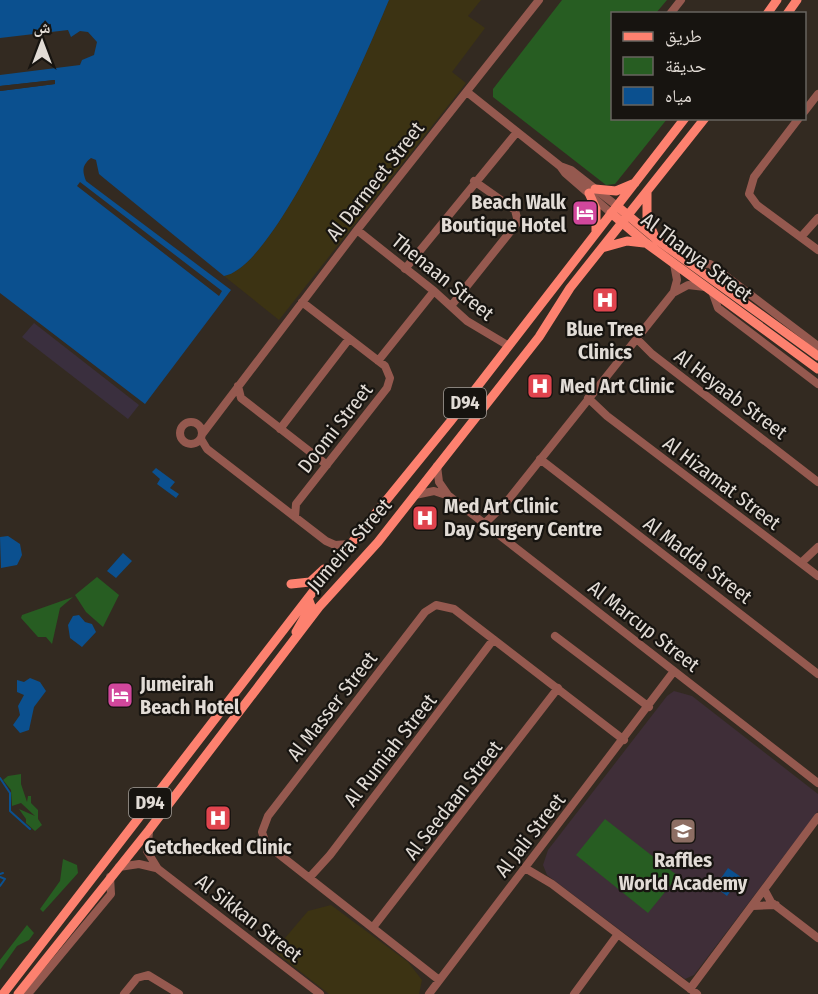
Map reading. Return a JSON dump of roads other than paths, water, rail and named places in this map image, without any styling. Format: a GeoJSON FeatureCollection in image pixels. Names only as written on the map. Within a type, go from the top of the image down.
{"type":"FeatureCollection","features":[{"type":"Feature","properties":{"kind":"main road"},"geometry":{"type":"LineString","coordinates":[[789,12],[798,0]]}},
{"type":"Feature","properties":{"kind":"main road","name":"Jumeira Street"},"geometry":{"type":"LineString","coordinates":[[3,994],[342,554],[509,346],[596,231],[638,182],[684,120]]}},
{"type":"Feature","properties":{"kind":"main road","name":"Jumeira Street"},"geometry":{"type":"LineString","coordinates":[[18,994],[149,830],[295,637],[329,595],[378,542],[415,495],[542,333],[570,288],[703,120]]}},
{"type":"Feature","properties":{"kind":"main road"},"geometry":{"type":"LineString","coordinates":[[596,231],[596,209],[592,191],[616,191],[638,182]]}},
{"type":"Feature","properties":{"kind":"main road"},"geometry":{"type":"LineString","coordinates":[[647,193],[646,218],[656,239]]}},
{"type":"Feature","properties":{"kind":"main road","name":"Al Thanya Street"},"geometry":{"type":"LineString","coordinates":[[614,210],[818,356]]}},
{"type":"Feature","properties":{"kind":"main road","name":"Al Thanya Street"},"geometry":{"type":"LineString","coordinates":[[626,219],[646,243],[818,369]]}},
{"type":"Feature","properties":{"kind":"main road"},"geometry":{"type":"LineString","coordinates":[[602,248],[627,241],[646,243]]}},
{"type":"Feature","properties":{"kind":"main road"},"geometry":{"type":"LineString","coordinates":[[329,595],[325,586],[339,567],[342,554]]}},
{"type":"Feature","properties":{"kind":"main road"},"geometry":{"type":"LineString","coordinates":[[291,584],[312,581],[342,554]]}},
{"type":"Feature","properties":{"kind":"main road"},"geometry":{"type":"LineString","coordinates":[[295,637],[298,625],[311,606],[309,598]]}},
{"type":"Feature","properties":{"kind":"main road"},"geometry":{"type":"LineString","coordinates":[[221,698],[234,695]]}},
{"type":"Feature","properties":{"kind":"street","name":"Al Darmeet Street"},"geometry":{"type":"LineString","coordinates":[[238,385],[202,436],[190,445],[180,436],[180,430],[186,423],[197,424],[209,418],[238,385],[539,0]]}},
{"type":"Feature","properties":{"kind":"street"},"geometry":{"type":"LineString","coordinates":[[672,12],[681,0]]}},
{"type":"Feature","properties":{"kind":"street","name":"Al Thanya Street"},"geometry":{"type":"LineString","coordinates":[[467,92],[560,166],[565,173],[592,191],[614,210]]}},
{"type":"Feature","properties":{"kind":"street"},"geometry":{"type":"LineString","coordinates":[[806,109],[818,94]]}},
{"type":"Feature","properties":{"kind":"street"},"geometry":{"type":"LineString","coordinates":[[797,120],[754,177],[749,190],[757,205],[818,250]]}},
{"type":"Feature","properties":{"kind":"street"},"geometry":{"type":"LineString","coordinates":[[405,268],[474,181],[517,132]]}},
{"type":"Feature","properties":{"kind":"street"},"geometry":{"type":"LineString","coordinates":[[451,306],[518,222],[515,210],[474,181]]}},
{"type":"Feature","properties":{"kind":"street"},"geometry":{"type":"LineString","coordinates":[[803,238],[818,220]]}},
{"type":"Feature","properties":{"kind":"street","name":"Thenaan Street"},"geometry":{"type":"LineString","coordinates":[[357,230],[451,306],[497,341],[509,346]]}},
{"type":"Feature","properties":{"kind":"street"},"geometry":{"type":"LineString","coordinates":[[689,263],[710,264],[818,346]]}},
{"type":"Feature","properties":{"kind":"street"},"geometry":{"type":"LineString","coordinates":[[487,526],[673,293],[677,280],[674,264]]}},
{"type":"Feature","properties":{"kind":"street"},"geometry":{"type":"LineString","coordinates":[[673,293],[688,285],[705,287]]}},
{"type":"Feature","properties":{"kind":"street"},"geometry":{"type":"LineString","coordinates":[[378,361],[434,291]]}},
{"type":"Feature","properties":{"kind":"street"},"geometry":{"type":"LineString","coordinates":[[713,294],[718,308],[818,384]]}},
{"type":"Feature","properties":{"kind":"street","name":"Doomi Street"},"geometry":{"type":"LineString","coordinates":[[296,504],[389,385],[389,371],[302,302]]}},
{"type":"Feature","properties":{"kind":"street"},"geometry":{"type":"LineString","coordinates":[[280,429],[349,339]]}},
{"type":"Feature","properties":{"kind":"street","name":"Al Heyaab Street"},"geometry":{"type":"LineString","coordinates":[[635,341],[818,482]]}},
{"type":"Feature","properties":{"kind":"street"},"geometry":{"type":"LineString","coordinates":[[238,385],[241,398],[327,465]]}},
{"type":"Feature","properties":{"kind":"street"},"geometry":{"type":"LineString","coordinates":[[228,400],[241,398]]}},
{"type":"Feature","properties":{"kind":"street","name":"Al Hizamat Street"},"geometry":{"type":"LineString","coordinates":[[586,400],[818,576]]}},
{"type":"Feature","properties":{"kind":"street","name":"Al Darmeet Street"},"geometry":{"type":"LineString","coordinates":[[197,424],[207,449],[329,543],[350,544]]}},
{"type":"Feature","properties":{"kind":"street","name":"Al Madda Street"},"geometry":{"type":"LineString","coordinates":[[538,462],[818,674]]}},
{"type":"Feature","properties":{"kind":"street","name":"Al Marcup Street"},"geometry":{"type":"LineString","coordinates":[[436,466],[440,482],[448,496],[818,783]]}},
{"type":"Feature","properties":{"kind":"street"},"geometry":{"type":"LineString","coordinates":[[415,495],[434,491],[448,496]]}},
{"type":"Feature","properties":{"kind":"street"},"geometry":{"type":"LineString","coordinates":[[284,508],[296,504],[295,516]]}},
{"type":"Feature","properties":{"kind":"street"},"geometry":{"type":"LineString","coordinates":[[804,565],[818,547]]}},
{"type":"Feature","properties":{"kind":"street","name":"Al Masser Street"},"geometry":{"type":"LineString","coordinates":[[441,978],[421,965],[266,844],[262,835],[263,825],[425,612],[436,605],[448,606],[560,690],[622,742]]}},
{"type":"Feature","properties":{"kind":"street"},"geometry":{"type":"LineString","coordinates":[[555,636],[649,707]]}},
{"type":"Feature","properties":{"kind":"street","name":"Al Rumiah Street"},"geometry":{"type":"LineString","coordinates":[[312,878],[495,642]]}},
{"type":"Feature","properties":{"kind":"street","name":"Al Jali Street"},"geometry":{"type":"LineString","coordinates":[[429,994],[677,673]]}},
{"type":"Feature","properties":{"kind":"street","name":"Al Seedaan Street"},"geometry":{"type":"LineString","coordinates":[[376,928],[560,690]]}},
{"type":"Feature","properties":{"kind":"street"},"geometry":{"type":"LineString","coordinates":[[527,866],[691,989],[705,966],[765,891],[817,820]]}},
{"type":"Feature","properties":{"kind":"street"},"geometry":{"type":"LineString","coordinates":[[149,830],[147,851],[158,869]]}},
{"type":"Feature","properties":{"kind":"street"},"geometry":{"type":"LineString","coordinates":[[119,867],[139,864],[158,869]]}},
{"type":"Feature","properties":{"kind":"street","name":"Al Sikkan Street"},"geometry":{"type":"LineString","coordinates":[[158,869],[320,994]]}},
{"type":"Feature","properties":{"kind":"street"},"geometry":{"type":"LineString","coordinates":[[28,994],[111,894],[110,877]]}},
{"type":"Feature","properties":{"kind":"street"},"geometry":{"type":"LineString","coordinates":[[765,891],[776,905],[818,938]]}},
{"type":"Feature","properties":{"kind":"street"},"geometry":{"type":"LineString","coordinates":[[753,906],[776,905]]}},
{"type":"Feature","properties":{"kind":"street"},"geometry":{"type":"LineString","coordinates":[[574,994],[620,936]]}},
{"type":"Feature","properties":{"kind":"street"},"geometry":{"type":"LineString","coordinates":[[124,994],[137,978],[148,975],[179,994]]}},
{"type":"Feature","properties":{"kind":"water"},"geometry":{"type":"Polygon","coordinates":[[[0,0],[389,0],[341,108],[294,198],[269,236],[245,264],[224,276],[99,174],[96,160],[91,158],[84,166],[86,181],[231,290],[145,404],[0,293],[0,91],[55,84],[54,80],[0,86],[0,75],[80,65],[82,60],[94,55],[97,42],[88,32],[80,31],[71,37],[68,30],[0,38],[0,0]]]}},
{"type":"Feature","properties":{"kind":"water"},"geometry":{"type":"Polygon","coordinates":[[[156,468],[175,482],[170,488],[179,494],[176,498],[157,484],[160,479],[152,472],[156,468]]]}},
{"type":"Feature","properties":{"kind":"water"},"geometry":{"type":"Polygon","coordinates":[[[8,536],[20,544],[22,555],[17,565],[1,568],[0,537],[8,536]]]}},
{"type":"Feature","properties":{"kind":"water"},"geometry":{"type":"Polygon","coordinates":[[[123,553],[132,561],[116,578],[107,571],[123,553]]]}},
{"type":"Feature","properties":{"kind":"water"},"geometry":{"type":"Polygon","coordinates":[[[79,615],[85,622],[92,624],[96,632],[82,647],[70,638],[68,625],[73,616],[79,615]]]}},
{"type":"Feature","properties":{"kind":"water"},"geometry":{"type":"Polygon","coordinates":[[[30,678],[40,682],[46,691],[34,707],[29,730],[20,733],[13,725],[20,715],[18,706],[24,695],[17,692],[17,680],[24,682],[30,678]]]}},
{"type":"Feature","properties":{"kind":"water"},"geometry":{"type":"Polygon","coordinates":[[[728,868],[741,877],[727,896],[715,887],[728,868]]]}},
{"type":"Feature","properties":{"kind":"waterway"},"geometry":{"type":"LineString","coordinates":[[0,778],[10,793],[10,811],[30,829]]}},
{"type":"Feature","properties":{"kind":"waterway"},"geometry":{"type":"LineString","coordinates":[[0,877],[5,879],[0,886]]}},
{"type":"Feature","properties":{"kind":"place","name":"Beach Walk Boutique Hotel"},"geometry":{"type":"Point","coordinates":[585,213]}},
{"type":"Feature","properties":{"kind":"place","name":"Blue Tree Clinics"},"geometry":{"type":"Point","coordinates":[605,300]}},
{"type":"Feature","properties":{"kind":"place","name":"Med Art Clinic"},"geometry":{"type":"Point","coordinates":[540,386]}},
{"type":"Feature","properties":{"kind":"place","name":"Med Art Clinic Day Surgery Centre"},"geometry":{"type":"Point","coordinates":[425,518]}},
{"type":"Feature","properties":{"kind":"place","name":"Jumeirah Beach Hotel"},"geometry":{"type":"Point","coordinates":[120,695]}},
{"type":"Feature","properties":{"kind":"place","name":"Getchecked Clinic"},"geometry":{"type":"Point","coordinates":[218,818]}},
{"type":"Feature","properties":{"kind":"place","name":"Raffles World Academy"},"geometry":{"type":"Point","coordinates":[683,831]}}]}
